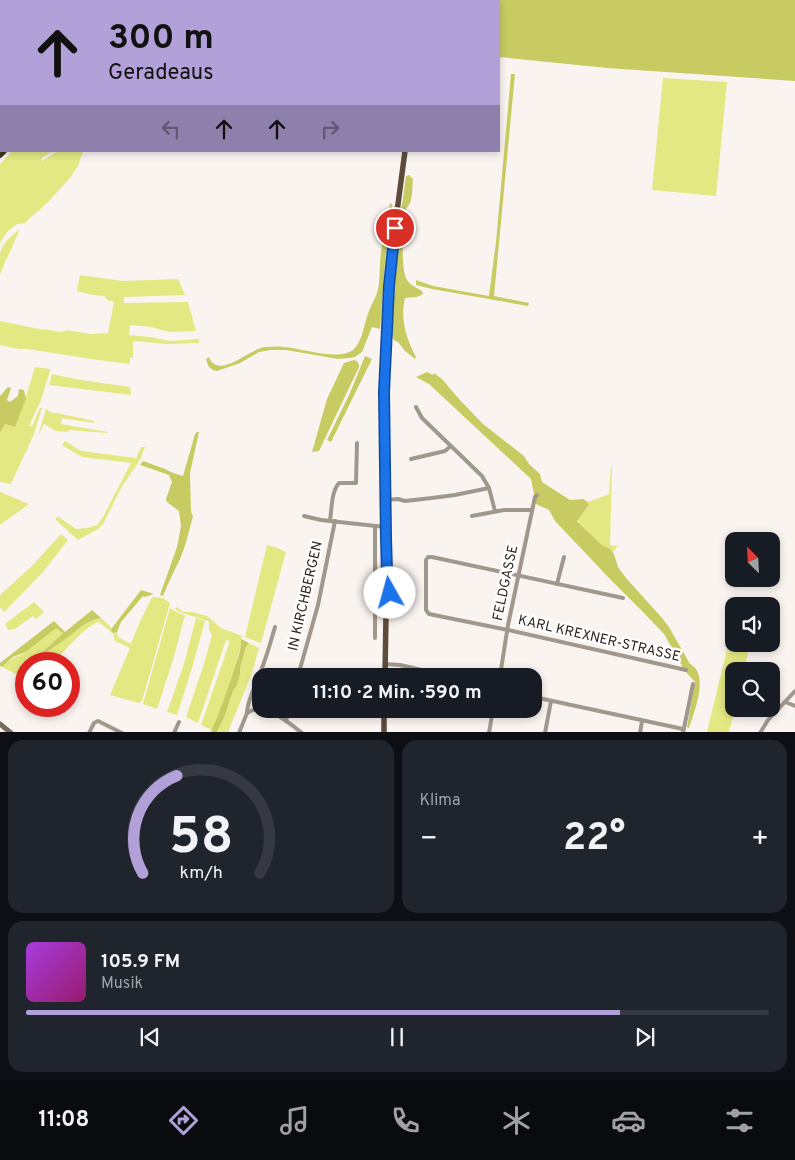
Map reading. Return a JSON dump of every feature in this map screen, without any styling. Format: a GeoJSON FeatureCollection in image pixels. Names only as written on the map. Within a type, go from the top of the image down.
{"type":"FeatureCollection","features":[{"type":"Feature","properties":{"kind":"main road"},"geometry":{"type":"LineString","coordinates":[[385,668],[386,615],[390,593],[385,527],[384,407],[386,333],[405,152]]}},
{"type":"Feature","properties":{"kind":"main road"},"geometry":{"type":"LineString","coordinates":[[384,718],[384,732]]}},
{"type":"Feature","properties":{"kind":"main road"},"geometry":{"type":"LineString","coordinates":[[0,724],[12,732]]}},
{"type":"Feature","properties":{"kind":"street"},"geometry":{"type":"LineString","coordinates":[[416,407],[420,416],[482,476],[489,488],[494,511]]}},
{"type":"Feature","properties":{"kind":"street"},"geometry":{"type":"LineString","coordinates":[[330,520],[337,484],[356,483],[357,443]]}},
{"type":"Feature","properties":{"kind":"street"},"geometry":{"type":"LineString","coordinates":[[411,459],[445,451],[451,446]]}},
{"type":"Feature","properties":{"kind":"street"},"geometry":{"type":"LineString","coordinates":[[385,500],[405,501],[432,498],[489,488]]}},
{"type":"Feature","properties":{"kind":"street","name":"FELDGASSE"},"geometry":{"type":"LineString","coordinates":[[501,668],[536,495]]}},
{"type":"Feature","properties":{"kind":"street"},"geometry":{"type":"LineString","coordinates":[[472,516],[494,511],[532,510]]}},
{"type":"Feature","properties":{"kind":"street"},"geometry":{"type":"LineString","coordinates":[[304,516],[385,527]]}},
{"type":"Feature","properties":{"kind":"street","name":"IN KIRCHBERGEN"},"geometry":{"type":"LineString","coordinates":[[300,668],[318,605],[335,521]]}},
{"type":"Feature","properties":{"kind":"street"},"geometry":{"type":"LineString","coordinates":[[375,526],[375,638]]}},
{"type":"Feature","properties":{"kind":"street","name":"KARL KREXNER-STRASSE"},"geometry":{"type":"LineString","coordinates":[[519,575],[428,557],[426,560],[427,613],[686,670]]}},
{"type":"Feature","properties":{"kind":"street"},"geometry":{"type":"LineString","coordinates":[[558,584],[564,557]]}},
{"type":"Feature","properties":{"kind":"street"},"geometry":{"type":"LineString","coordinates":[[519,575],[623,598]]}},
{"type":"Feature","properties":{"kind":"street"},"geometry":{"type":"LineString","coordinates":[[239,732],[275,627]]}},
{"type":"Feature","properties":{"kind":"street"},"geometry":{"type":"LineString","coordinates":[[385,664],[413,668]]}},
{"type":"Feature","properties":{"kind":"street"},"geometry":{"type":"LineString","coordinates":[[542,699],[683,731],[693,684]]}},
{"type":"Feature","properties":{"kind":"street"},"geometry":{"type":"LineString","coordinates":[[760,732],[764,725],[795,691]]}},
{"type":"Feature","properties":{"kind":"street"},"geometry":{"type":"LineString","coordinates":[[545,732],[551,701]]}},
{"type":"Feature","properties":{"kind":"street"},"geometry":{"type":"LineString","coordinates":[[785,702],[795,706]]}},
{"type":"Feature","properties":{"kind":"street"},"geometry":{"type":"LineString","coordinates":[[247,713],[260,709],[273,713],[302,732]]}},
{"type":"Feature","properties":{"kind":"street"},"geometry":{"type":"LineString","coordinates":[[489,732],[491,718]]}},
{"type":"Feature","properties":{"kind":"street"},"geometry":{"type":"LineString","coordinates":[[89,732],[94,723],[98,721],[122,732]]}},
{"type":"Feature","properties":{"kind":"street"},"geometry":{"type":"LineString","coordinates":[[640,732],[642,721]]}},
{"type":"Feature","properties":{"kind":"street"},"geometry":{"type":"LineString","coordinates":[[174,732],[179,722]]}},
{"type":"Feature","properties":{"kind":"green space"},"geometry":{"type":"Polygon","coordinates":[[[500,0],[795,0],[795,81],[607,68],[500,57],[500,0]]]}},
{"type":"Feature","properties":{"kind":"green space"},"geometry":{"type":"Polygon","coordinates":[[[511,74],[515,74],[494,296],[529,303],[528,306],[416,285],[416,280],[433,286],[489,296],[496,242],[511,74]]]}},
{"type":"Feature","properties":{"kind":"green space"},"geometry":{"type":"Polygon","coordinates":[[[663,78],[727,82],[716,196],[652,190],[663,78]]]}},
{"type":"Feature","properties":{"kind":"green space"},"geometry":{"type":"Polygon","coordinates":[[[11,152],[51,152],[42,158],[42,161],[56,152],[83,152],[78,166],[70,178],[25,223],[17,224],[7,232],[0,243],[0,164],[11,152]]]}},
{"type":"Feature","properties":{"kind":"green space"},"geometry":{"type":"Polygon","coordinates":[[[409,175],[413,179],[412,197],[406,209],[404,224],[403,266],[407,280],[422,291],[423,294],[417,297],[405,298],[403,313],[405,328],[409,343],[416,357],[415,359],[394,340],[390,333],[402,205],[406,176],[409,175]]]}},
{"type":"Feature","properties":{"kind":"green space"},"geometry":{"type":"Polygon","coordinates":[[[390,203],[392,204],[380,329],[372,327],[362,352],[355,357],[338,359],[286,350],[270,350],[259,352],[240,363],[217,371],[208,365],[206,359],[209,357],[213,364],[219,366],[227,365],[265,347],[284,347],[331,354],[348,353],[354,349],[361,336],[378,288],[382,243],[390,203]]]}},
{"type":"Feature","properties":{"kind":"green space"},"geometry":{"type":"Polygon","coordinates":[[[20,229],[0,274],[1,250],[8,240],[20,229]]]}},
{"type":"Feature","properties":{"kind":"green space"},"geometry":{"type":"Polygon","coordinates":[[[80,275],[123,281],[178,279],[185,295],[124,297],[124,303],[188,302],[196,331],[170,332],[151,327],[130,325],[129,335],[170,341],[199,339],[199,343],[166,344],[133,341],[133,358],[130,358],[130,364],[0,345],[0,321],[62,332],[67,330],[91,334],[108,333],[114,302],[107,300],[105,296],[77,291],[80,275]]]}},
{"type":"Feature","properties":{"kind":"green space"},"geometry":{"type":"Polygon","coordinates":[[[365,356],[372,359],[331,442],[327,440],[350,393],[365,356]]]}},
{"type":"Feature","properties":{"kind":"green space"},"geometry":{"type":"Polygon","coordinates":[[[354,360],[358,362],[359,367],[319,451],[312,452],[327,399],[344,363],[354,360]]]}},
{"type":"Feature","properties":{"kind":"green space"},"geometry":{"type":"Polygon","coordinates":[[[35,367],[50,369],[50,371],[41,400],[29,426],[32,426],[40,408],[42,408],[34,434],[11,484],[0,482],[0,433],[5,424],[15,427],[35,367]]]}},
{"type":"Feature","properties":{"kind":"green space"},"geometry":{"type":"Polygon","coordinates":[[[427,372],[433,375],[434,373],[442,379],[483,424],[524,456],[529,464],[540,474],[542,482],[570,500],[584,499],[589,505],[577,521],[602,545],[610,549],[614,554],[618,567],[669,627],[690,664],[696,669],[700,684],[699,694],[689,728],[687,727],[695,682],[685,671],[664,634],[555,521],[549,510],[536,504],[531,479],[429,384],[416,377],[427,372]]]}},
{"type":"Feature","properties":{"kind":"green space"},"geometry":{"type":"Polygon","coordinates":[[[52,374],[130,387],[131,395],[49,385],[52,374]]]}},
{"type":"Feature","properties":{"kind":"green space"},"geometry":{"type":"Polygon","coordinates":[[[8,387],[11,388],[7,400],[10,402],[18,396],[19,389],[24,390],[26,399],[15,427],[5,424],[0,433],[0,396],[8,387]]]}},
{"type":"Feature","properties":{"kind":"green space"},"geometry":{"type":"Polygon","coordinates":[[[46,409],[49,412],[94,421],[94,423],[62,418],[61,424],[108,432],[56,431],[44,424],[38,436],[46,409]]]}},
{"type":"Feature","properties":{"kind":"green space"},"geometry":{"type":"Polygon","coordinates":[[[197,432],[199,432],[190,473],[191,512],[193,516],[182,554],[163,596],[160,595],[177,547],[181,526],[179,511],[167,502],[166,499],[172,482],[169,475],[140,465],[143,461],[183,476],[197,432]]]}},
{"type":"Feature","properties":{"kind":"green space"},"geometry":{"type":"Polygon","coordinates":[[[65,441],[81,451],[136,458],[141,447],[145,447],[140,460],[121,488],[103,524],[98,529],[78,540],[56,518],[59,517],[76,529],[97,525],[131,463],[82,457],[62,445],[65,441]]]}},
{"type":"Feature","properties":{"kind":"green space"},"geometry":{"type":"Polygon","coordinates":[[[611,466],[610,545],[618,546],[613,552],[602,545],[577,520],[589,506],[585,501],[591,501],[609,494],[611,466]]]}},
{"type":"Feature","properties":{"kind":"green space"},"geometry":{"type":"Polygon","coordinates":[[[0,492],[29,504],[0,525],[0,492]]]}},
{"type":"Feature","properties":{"kind":"green space"},"geometry":{"type":"Polygon","coordinates":[[[61,534],[68,540],[43,572],[4,612],[0,607],[0,595],[32,566],[61,534]]]}},
{"type":"Feature","properties":{"kind":"green space"},"geometry":{"type":"Polygon","coordinates":[[[267,545],[286,552],[261,643],[245,637],[267,545]]]}},
{"type":"Feature","properties":{"kind":"green space"},"geometry":{"type":"Polygon","coordinates":[[[141,590],[154,594],[143,596],[121,622],[117,632],[111,632],[112,628],[141,590]]]}},
{"type":"Feature","properties":{"kind":"green space"},"geometry":{"type":"Polygon","coordinates":[[[152,597],[163,598],[170,603],[142,701],[139,703],[110,695],[130,648],[115,641],[113,633],[117,632],[118,637],[131,644],[152,597]]]}},
{"type":"Feature","properties":{"kind":"green space"},"geometry":{"type":"Polygon","coordinates":[[[34,602],[44,612],[36,619],[33,616],[15,629],[8,630],[5,624],[34,602]]]}},
{"type":"Feature","properties":{"kind":"green space"},"geometry":{"type":"Polygon","coordinates":[[[177,607],[183,612],[207,616],[221,628],[242,636],[236,664],[222,707],[212,730],[201,725],[230,641],[226,640],[198,723],[186,717],[212,635],[209,630],[208,621],[179,612],[175,609],[177,607]]]}},
{"type":"Feature","properties":{"kind":"green space"},"geometry":{"type":"Polygon","coordinates":[[[170,608],[185,615],[157,709],[143,704],[170,608]]]}},
{"type":"Feature","properties":{"kind":"green space"},"geometry":{"type":"Polygon","coordinates":[[[92,610],[101,618],[86,623],[63,641],[46,652],[43,652],[63,633],[56,628],[27,651],[15,652],[15,656],[2,667],[0,666],[0,663],[54,621],[65,632],[92,610]]]}},
{"type":"Feature","properties":{"kind":"green space"},"geometry":{"type":"Polygon","coordinates":[[[101,618],[112,628],[111,632],[99,622],[88,628],[64,652],[46,652],[86,623],[101,618]]]}},
{"type":"Feature","properties":{"kind":"green space"},"geometry":{"type":"Polygon","coordinates":[[[196,618],[205,621],[177,715],[167,712],[184,664],[196,618]]]}},
{"type":"Feature","properties":{"kind":"green space"},"geometry":{"type":"Polygon","coordinates":[[[56,627],[63,633],[42,652],[24,652],[56,627]]]}},
{"type":"Feature","properties":{"kind":"green space"},"geometry":{"type":"Polygon","coordinates":[[[241,639],[249,643],[240,668],[237,685],[217,732],[211,732],[238,658],[241,639]]]}},
{"type":"Feature","properties":{"kind":"green space"},"geometry":{"type":"Polygon","coordinates":[[[249,643],[259,648],[252,673],[228,732],[217,732],[237,685],[240,668],[249,643]]]}},
{"type":"Feature","properties":{"kind":"green space"},"geometry":{"type":"Polygon","coordinates":[[[726,652],[748,652],[746,662],[725,662],[725,717],[733,717],[729,732],[707,732],[726,652]]]}},
{"type":"Feature","properties":{"kind":"green space"},"geometry":{"type":"Polygon","coordinates":[[[15,658],[15,674],[2,667],[15,658]]]}},
{"type":"Feature","properties":{"kind":"route"},"geometry":{"type":"LineString","coordinates":[[390,593],[387,572],[384,392],[389,286],[395,228]]}}]}
